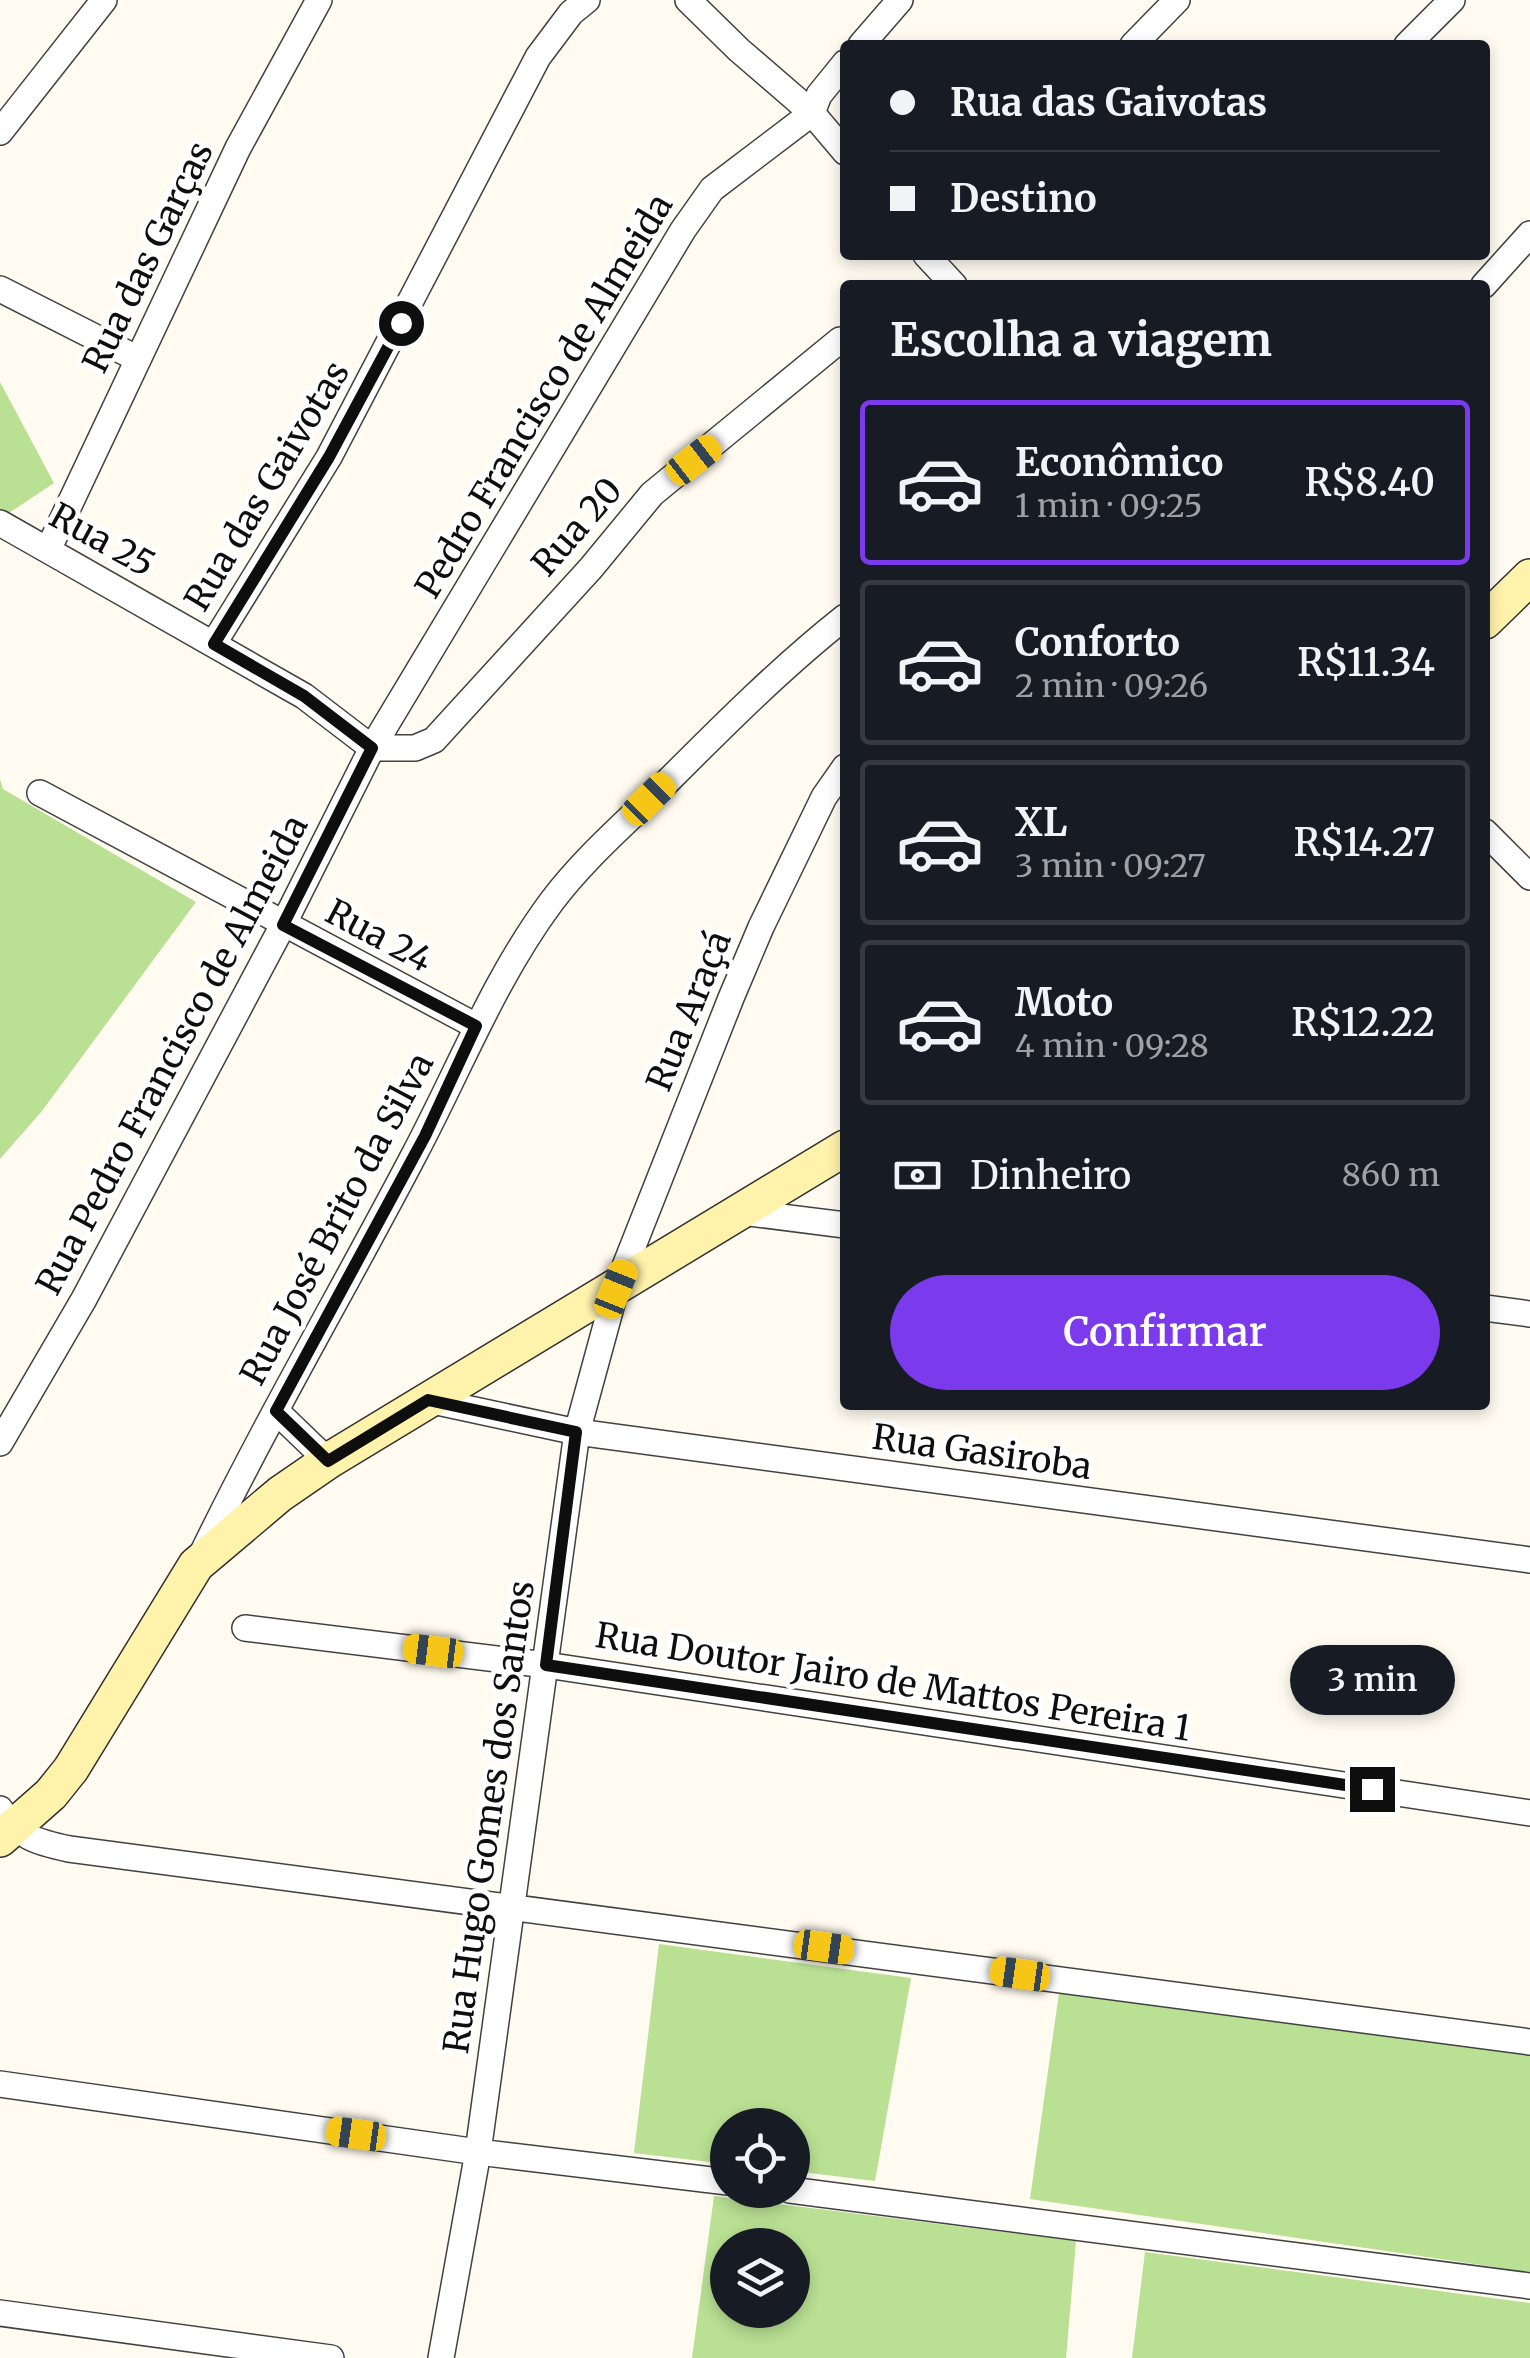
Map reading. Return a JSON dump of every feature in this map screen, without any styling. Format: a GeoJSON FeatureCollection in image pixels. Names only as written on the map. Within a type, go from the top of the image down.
{"type":"FeatureCollection","features":[{"type":"Feature","properties":{"kind":"street"},"geometry":{"type":"LineString","coordinates":[[0,132],[104,0]]}},
{"type":"Feature","properties":{"kind":"street","name":"Rua das Garças"},"geometry":{"type":"LineString","coordinates":[[48,550],[238,148],[319,0]]}},
{"type":"Feature","properties":{"kind":"street","name":"Rua das Gaivotas"},"geometry":{"type":"LineString","coordinates":[[214,644],[329,457],[538,57],[563,23],[587,0]]}},
{"type":"Feature","properties":{"kind":"street"},"geometry":{"type":"LineString","coordinates":[[688,0],[812,114],[840,146]]}},
{"type":"Feature","properties":{"kind":"street"},"geometry":{"type":"LineString","coordinates":[[865,40],[900,0]]}},
{"type":"Feature","properties":{"kind":"street"},"geometry":{"type":"LineString","coordinates":[[1138,40],[1177,0]]}},
{"type":"Feature","properties":{"kind":"street"},"geometry":{"type":"LineString","coordinates":[[1412,40],[1452,0]]}},
{"type":"Feature","properties":{"kind":"street"},"geometry":{"type":"LineString","coordinates":[[812,114],[819,95],[840,69]]}},
{"type":"Feature","properties":{"kind":"street","name":"Pedro Francisco de Almeida"},"geometry":{"type":"LineString","coordinates":[[372,748],[712,188],[812,114]]}},
{"type":"Feature","properties":{"kind":"street"},"geometry":{"type":"LineString","coordinates":[[1489,280],[1530,234]]}},
{"type":"Feature","properties":{"kind":"street"},"geometry":{"type":"LineString","coordinates":[[931,260],[949,280]]}},
{"type":"Feature","properties":{"kind":"street"},"geometry":{"type":"LineString","coordinates":[[0,289],[138,359]]}},
{"type":"Feature","properties":{"kind":"street","name":"Rua 20"},"geometry":{"type":"LineString","coordinates":[[372,748],[415,748],[434,740],[591,568],[652,494],[840,340]]}},
{"type":"Feature","properties":{"kind":"street","name":"Rua 25"},"geometry":{"type":"LineString","coordinates":[[0,523],[304,696],[372,748]]}},
{"type":"Feature","properties":{"kind":"street"},"geometry":{"type":"LineString","coordinates":[[1490,616],[1530,577]]}},
{"type":"Feature","properties":{"kind":"street","name":"Rua José Brito da Silva"},"geometry":{"type":"LineString","coordinates":[[196,1564],[425,1136],[476,1026],[526,938],[554,898],[718,731],[840,621]]}},
{"type":"Feature","properties":{"kind":"street","name":"Rua Pedro Francisco de Almeida"},"geometry":{"type":"LineString","coordinates":[[0,1443],[84,1300],[372,748]]}},
{"type":"Feature","properties":{"kind":"street","name":"Rua Araçá"},"geometry":{"type":"LineString","coordinates":[[616,1289],[761,926],[824,797],[840,774]]}},
{"type":"Feature","properties":{"kind":"street","name":"Rua 24"},"geometry":{"type":"LineString","coordinates":[[40,793],[476,1026]]}},
{"type":"Feature","properties":{"kind":"street"},"geometry":{"type":"LineString","coordinates":[[1490,837],[1530,877]]}},
{"type":"Feature","properties":{"kind":"street"},"geometry":{"type":"LineString","coordinates":[[4,1826],[51,1794],[71,1769],[196,1564],[280,1494],[328,1461],[840,1151]]}},
{"type":"Feature","properties":{"kind":"street"},"geometry":{"type":"LineString","coordinates":[[742,1212],[840,1224]]}},
{"type":"Feature","properties":{"kind":"street","name":"Rua Hugo Gomes dos Santos"},"geometry":{"type":"LineString","coordinates":[[442,2358],[478,2152],[576,1432],[616,1289]]}},
{"type":"Feature","properties":{"kind":"street"},"geometry":{"type":"LineString","coordinates":[[1490,1309],[1530,1314]]}},
{"type":"Feature","properties":{"kind":"street","name":"Rua Gasiroba"},"geometry":{"type":"LineString","coordinates":[[428,1400],[576,1432],[1530,1560]]}},
{"type":"Feature","properties":{"kind":"street"},"geometry":{"type":"LineString","coordinates":[[276,1411],[328,1461]]}},
{"type":"Feature","properties":{"kind":"street","name":"Rua Doutor Jairo de Mattos Pereira 1"},"geometry":{"type":"LineString","coordinates":[[245,1628],[546,1665],[1530,1813]]}},
{"type":"Feature","properties":{"kind":"street"},"geometry":{"type":"LineString","coordinates":[[4,1826],[34,1840],[69,1849],[1530,2042]]}},
{"type":"Feature","properties":{"kind":"street"},"geometry":{"type":"LineString","coordinates":[[0,2084],[478,2152],[710,2180]]}},
{"type":"Feature","properties":{"kind":"street"},"geometry":{"type":"LineString","coordinates":[[810,2193],[1530,2286]]}},
{"type":"Feature","properties":{"kind":"street"},"geometry":{"type":"LineString","coordinates":[[0,2313],[331,2358]]}},
{"type":"Feature","properties":{"kind":"green space"},"geometry":{"type":"Polygon","coordinates":[[[0,382],[54,483],[0,519],[0,382]]]}},
{"type":"Feature","properties":{"kind":"green space"},"geometry":{"type":"Polygon","coordinates":[[[0,779],[3,789],[196,902],[42,1111],[0,1159],[0,779]]]}},
{"type":"Feature","properties":{"kind":"green space"},"geometry":{"type":"Polygon","coordinates":[[[659,1944],[911,1978],[875,2181],[810,2173],[810,2108],[710,2108],[710,2162],[634,2153],[659,1944]]]}},
{"type":"Feature","properties":{"kind":"green space"},"geometry":{"type":"Polygon","coordinates":[[[1059,1993],[1530,2055],[1530,2272],[1030,2199],[1059,1993]]]}},
{"type":"Feature","properties":{"kind":"green space"},"geometry":{"type":"Polygon","coordinates":[[[712,2208],[810,2208],[1076,2241],[1066,2358],[692,2358],[712,2208]]]}},
{"type":"Feature","properties":{"kind":"green space"},"geometry":{"type":"Polygon","coordinates":[[[1145,2252],[1530,2303],[1530,2358],[1132,2358],[1145,2252]]]}},
{"type":"Feature","properties":{"kind":"route"},"geometry":{"type":"LineString","coordinates":[[401,323],[329,457],[214,644],[304,696],[372,748],[283,925],[476,1026],[425,1136],[276,1411],[328,1461],[428,1400],[576,1432],[546,1665],[1372,1789]]}}]}
